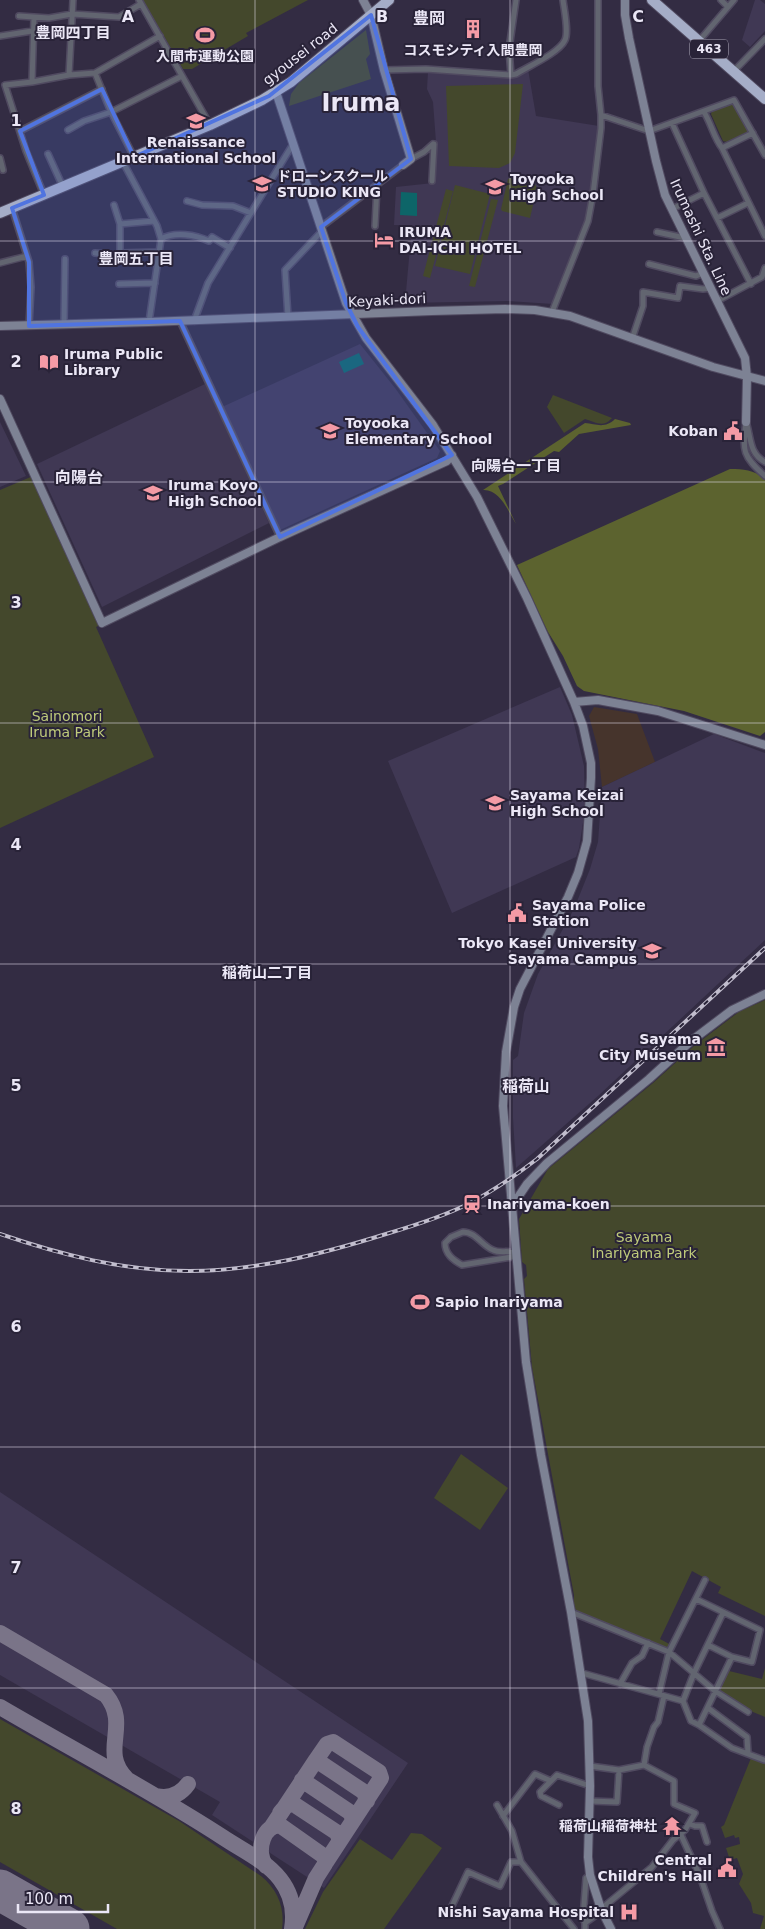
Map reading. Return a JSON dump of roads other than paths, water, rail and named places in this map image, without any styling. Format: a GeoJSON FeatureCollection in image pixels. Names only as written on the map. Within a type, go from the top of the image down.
{"type":"FeatureCollection","features":[{"type":"Feature","properties":{"kind":"highway","name":"gyousei road"},"geometry":{"type":"LineString","coordinates":[[0,213],[210,125],[276,92],[389,0]]}},
{"type":"Feature","properties":{"kind":"highway","name":"463"},"geometry":{"type":"LineString","coordinates":[[652,0],[765,100]]}},
{"type":"Feature","properties":{"kind":"street"},"geometry":{"type":"LineString","coordinates":[[69,74],[73,0]]}},
{"type":"Feature","properties":{"kind":"street"},"geometry":{"type":"LineString","coordinates":[[363,0],[371,15],[384,70],[411,159]]}},
{"type":"Feature","properties":{"kind":"street"},"geometry":{"type":"LineString","coordinates":[[511,75],[509,49],[516,0]]}},
{"type":"Feature","properties":{"kind":"street"},"geometry":{"type":"LineString","coordinates":[[384,70],[419,69],[511,75],[551,53],[563,42],[566,34],[563,0]]}},
{"type":"Feature","properties":{"kind":"street"},"geometry":{"type":"LineString","coordinates":[[552,312],[588,222],[593,194],[602,114],[598,86],[598,0]]}},
{"type":"Feature","properties":{"kind":"street","name":"Irumashi Sta. Line"},"geometry":{"type":"LineString","coordinates":[[625,0],[625,15],[629,38],[660,180],[685,238],[743,352],[747,377],[746,422]]}},
{"type":"Feature","properties":{"kind":"street"},"geometry":{"type":"LineString","coordinates":[[722,0],[728,7]]}},
{"type":"Feature","properties":{"kind":"street"},"geometry":{"type":"LineString","coordinates":[[699,41],[734,0]]}},
{"type":"Feature","properties":{"kind":"street"},"geometry":{"type":"LineString","coordinates":[[19,16],[49,18],[72,14],[119,17],[140,2],[210,125]]}},
{"type":"Feature","properties":{"kind":"street"},"geometry":{"type":"LineString","coordinates":[[32,82],[32,31],[34,18]]}},
{"type":"Feature","properties":{"kind":"street"},"geometry":{"type":"LineString","coordinates":[[0,36],[32,31]]}},
{"type":"Feature","properties":{"kind":"street"},"geometry":{"type":"LineString","coordinates":[[44,195],[26,151],[5,84],[32,82],[69,74],[95,73],[160,36]]}},
{"type":"Feature","properties":{"kind":"street"},"geometry":{"type":"LineString","coordinates":[[734,71],[765,39]]}},
{"type":"Feature","properties":{"kind":"street"},"geometry":{"type":"LineString","coordinates":[[95,73],[111,112],[134,157]]}},
{"type":"Feature","properties":{"kind":"street"},"geometry":{"type":"LineString","coordinates":[[68,130],[84,121],[111,112],[182,76]]}},
{"type":"Feature","properties":{"kind":"street"},"geometry":{"type":"LineString","coordinates":[[20,131],[102,90]]}},
{"type":"Feature","properties":{"kind":"street"},"geometry":{"type":"LineString","coordinates":[[276,92],[342,294],[352,315],[366,338],[421,409],[452,455],[494,529],[584,726],[590,763],[591,796],[587,841],[573,886],[520,989],[514,1007],[506,1052],[503,1106],[530,1393],[582,1673],[588,1721],[590,1875],[602,1910],[611,1929]]}},
{"type":"Feature","properties":{"kind":"street"},"geometry":{"type":"LineString","coordinates":[[602,114],[649,131],[734,100],[765,155]]}},
{"type":"Feature","properties":{"kind":"street"},"geometry":{"type":"LineString","coordinates":[[704,112],[712,126],[716,140],[722,148],[765,236]]}},
{"type":"Feature","properties":{"kind":"street"},"geometry":{"type":"LineString","coordinates":[[672,123],[704,193],[751,284]]}},
{"type":"Feature","properties":{"kind":"street"},"geometry":{"type":"LineString","coordinates":[[722,148],[754,133]]}},
{"type":"Feature","properties":{"kind":"street"},"geometry":{"type":"LineString","coordinates":[[194,321],[208,283],[293,144]]}},
{"type":"Feature","properties":{"kind":"street"},"geometry":{"type":"LineString","coordinates":[[288,317],[285,270],[321,229],[411,159],[434,144],[432,181]]}},
{"type":"Feature","properties":{"kind":"street"},"geometry":{"type":"LineString","coordinates":[[48,154],[63,187]]}},
{"type":"Feature","properties":{"kind":"street"},"geometry":{"type":"LineString","coordinates":[[123,161],[154,221],[161,239],[149,322]]}},
{"type":"Feature","properties":{"kind":"street"},"geometry":{"type":"LineString","coordinates":[[375,226],[377,185]]}},
{"type":"Feature","properties":{"kind":"street"},"geometry":{"type":"LineString","coordinates":[[672,210],[704,193]]}},
{"type":"Feature","properties":{"kind":"street"},"geometry":{"type":"LineString","coordinates":[[187,201],[202,205],[233,206],[250,213]]}},
{"type":"Feature","properties":{"kind":"street"},"geometry":{"type":"LineString","coordinates":[[717,218],[748,204]]}},
{"type":"Feature","properties":{"kind":"street"},"geometry":{"type":"LineString","coordinates":[[114,205],[120,224],[120,253]]}},
{"type":"Feature","properties":{"kind":"street"},"geometry":{"type":"LineString","coordinates":[[12,208],[28,256],[31,287],[29,326]]}},
{"type":"Feature","properties":{"kind":"street"},"geometry":{"type":"LineString","coordinates":[[120,224],[154,221]]}},
{"type":"Feature","properties":{"kind":"street"},"geometry":{"type":"LineString","coordinates":[[657,232],[685,238]]}},
{"type":"Feature","properties":{"kind":"street"},"geometry":{"type":"LineString","coordinates":[[161,239],[186,234],[200,236],[209,240],[212,237],[230,248]]}},
{"type":"Feature","properties":{"kind":"street"},"geometry":{"type":"LineString","coordinates":[[95,253],[117,256],[120,253],[159,252]]}},
{"type":"Feature","properties":{"kind":"street"},"geometry":{"type":"LineString","coordinates":[[0,263],[28,256]]}},
{"type":"Feature","properties":{"kind":"street"},"geometry":{"type":"LineString","coordinates":[[64,325],[65,259]]}},
{"type":"Feature","properties":{"kind":"street"},"geometry":{"type":"LineString","coordinates":[[649,264],[696,276],[703,273]]}},
{"type":"Feature","properties":{"kind":"street"},"geometry":{"type":"LineString","coordinates":[[717,301],[763,280],[765,268]]}},
{"type":"Feature","properties":{"kind":"street"},"geometry":{"type":"LineString","coordinates":[[119,284],[155,283]]}},
{"type":"Feature","properties":{"kind":"street"},"geometry":{"type":"LineString","coordinates":[[632,339],[643,306],[644,292],[678,298],[680,286],[703,289],[711,288]]}},
{"type":"Feature","properties":{"kind":"street","name":"Keyaki-dori"},"geometry":{"type":"LineString","coordinates":[[0,326],[194,321],[496,309],[552,312],[578,318],[632,339],[747,377],[765,381]]}},
{"type":"Feature","properties":{"kind":"street"},"geometry":{"type":"LineString","coordinates":[[180,321],[280,538]]}},
{"type":"Feature","properties":{"kind":"street"},"geometry":{"type":"LineString","coordinates":[[0,399],[102,623],[447,461],[452,455]]}},
{"type":"Feature","properties":{"kind":"street"},"geometry":{"type":"LineString","coordinates":[[746,422],[752,451],[765,462]]}},
{"type":"Feature","properties":{"kind":"street"},"geometry":{"type":"LineString","coordinates":[[746,422],[745,454],[750,463],[765,476]]}},
{"type":"Feature","properties":{"kind":"street"},"geometry":{"type":"LineString","coordinates":[[574,702],[598,700],[658,711],[765,745]]}},
{"type":"Feature","properties":{"kind":"street"},"geometry":{"type":"LineString","coordinates":[[512,1206],[527,1184],[547,1163],[649,1080],[691,1040],[732,1010],[765,994]]}},
{"type":"Feature","properties":{"kind":"street"},"geometry":{"type":"LineString","coordinates":[[466,1232],[494,1251],[512,1251],[516,1254],[512,1257],[462,1264],[450,1257],[445,1248],[445,1243],[451,1237],[466,1232]]}},
{"type":"Feature","properties":{"kind":"street"},"geometry":{"type":"LineString","coordinates":[[644,1765],[647,1747],[654,1727],[658,1722],[669,1652],[705,1580]]}},
{"type":"Feature","properties":{"kind":"street"},"geometry":{"type":"LineString","coordinates":[[696,1600],[760,1630],[752,1662],[732,1657],[708,1645]]}},
{"type":"Feature","properties":{"kind":"street"},"geometry":{"type":"LineString","coordinates":[[571,1612],[669,1652],[715,1691],[748,1712]]}},
{"type":"Feature","properties":{"kind":"street"},"geometry":{"type":"LineString","coordinates":[[723,1613],[694,1673],[683,1701],[692,1721],[732,1748],[764,1760]]}},
{"type":"Feature","properties":{"kind":"street"},"geometry":{"type":"LineString","coordinates":[[620,1684],[632,1663],[642,1656],[648,1643]]}},
{"type":"Feature","properties":{"kind":"street"},"geometry":{"type":"LineString","coordinates":[[700,1725],[732,1657]]}},
{"type":"Feature","properties":{"kind":"street"},"geometry":{"type":"LineString","coordinates":[[582,1673],[683,1701]]}},
{"type":"Feature","properties":{"kind":"street"},"geometry":{"type":"LineString","coordinates":[[708,1708],[747,1737],[748,1754]]}},
{"type":"Feature","properties":{"kind":"street"},"geometry":{"type":"LineString","coordinates":[[590,1766],[619,1770],[644,1765],[674,1781],[674,1804],[695,1813],[690,1824],[681,1835],[673,1840],[652,1868],[585,1926],[583,1918],[586,1878],[590,1875]]}},
{"type":"Feature","properties":{"kind":"street"},"geometry":{"type":"LineString","coordinates":[[590,1801],[617,1802],[619,1770]]}},
{"type":"Feature","properties":{"kind":"street"},"geometry":{"type":"LineString","coordinates":[[504,1816],[535,1774],[551,1781]]}},
{"type":"Feature","properties":{"kind":"street"},"geometry":{"type":"LineString","coordinates":[[559,1805],[542,1796],[540,1792],[557,1775],[590,1786]]}},
{"type":"Feature","properties":{"kind":"street"},"geometry":{"type":"LineString","coordinates":[[497,1805],[512,1831],[521,1862],[574,1929]]}},
{"type":"Feature","properties":{"kind":"street"},"geometry":{"type":"LineString","coordinates":[[690,1824],[702,1826],[707,1842]]}},
{"type":"Feature","properties":{"kind":"street"},"geometry":{"type":"LineString","coordinates":[[588,1828],[617,1827]]}},
{"type":"Feature","properties":{"kind":"street"},"geometry":{"type":"LineString","coordinates":[[681,1835],[700,1876],[720,1929]]}},
{"type":"Feature","properties":{"kind":"street"},"geometry":{"type":"LineString","coordinates":[[451,1908],[468,1872],[500,1886],[511,1862],[521,1862]]}},
{"type":"Feature","properties":{"kind":"railway"},"geometry":{"type":"LineString","coordinates":[[0,1234],[46,1249],[117,1265],[189,1271],[239,1268],[289,1260],[362,1241],[438,1217],[486,1194],[537,1159],[765,948]]}},
{"type":"Feature","properties":{"kind":"place","name":"コスモシティ入間豊岡"},"geometry":{"type":"Point","coordinates":[473,29]}},
{"type":"Feature","properties":{"kind":"place","name":"入間市運動公園"},"geometry":{"type":"Point","coordinates":[205,35]}},
{"type":"Feature","properties":{"kind":"place","name":"Renaissance International School"},"geometry":{"type":"Point","coordinates":[196,121]}},
{"type":"Feature","properties":{"kind":"place","name":"ドローンスクール STUDIO KING"},"geometry":{"type":"Point","coordinates":[262,184]}},
{"type":"Feature","properties":{"kind":"place","name":"Toyooka High School"},"geometry":{"type":"Point","coordinates":[495,187]}},
{"type":"Feature","properties":{"kind":"place","name":"IRUMA DAI-ICHI HOTEL"},"geometry":{"type":"Point","coordinates":[384,240]}},
{"type":"Feature","properties":{"kind":"place","name":"Iruma Public Library"},"geometry":{"type":"Point","coordinates":[49,362]}},
{"type":"Feature","properties":{"kind":"place","name":"Toyooka Elementary School"},"geometry":{"type":"Point","coordinates":[330,431]}},
{"type":"Feature","properties":{"kind":"place","name":"Koban"},"geometry":{"type":"Point","coordinates":[733,431]}},
{"type":"Feature","properties":{"kind":"place","name":"Iruma Koyo High School"},"geometry":{"type":"Point","coordinates":[153,493]}},
{"type":"Feature","properties":{"kind":"place","name":"Sayama Keizai High School"},"geometry":{"type":"Point","coordinates":[495,803]}},
{"type":"Feature","properties":{"kind":"place","name":"Sayama Police Station"},"geometry":{"type":"Point","coordinates":[517,913]}},
{"type":"Feature","properties":{"kind":"place","name":"Tokyo Kasei University Sayama Campus"},"geometry":{"type":"Point","coordinates":[652,951]}},
{"type":"Feature","properties":{"kind":"place","name":"Sayama City Museum"},"geometry":{"type":"Point","coordinates":[716,1047]}},
{"type":"Feature","properties":{"kind":"place","name":"Inariyama-koen"},"geometry":{"type":"Point","coordinates":[472,1204]}},
{"type":"Feature","properties":{"kind":"place","name":"Sapio Inariyama"},"geometry":{"type":"Point","coordinates":[420,1302]}},
{"type":"Feature","properties":{"kind":"place","name":"稲荷山稲荷神社"},"geometry":{"type":"Point","coordinates":[672,1826]}},
{"type":"Feature","properties":{"kind":"place","name":"Central Children's Hall"},"geometry":{"type":"Point","coordinates":[727,1868]}},
{"type":"Feature","properties":{"kind":"place","name":"Nishi Sayama Hospital"},"geometry":{"type":"Point","coordinates":[629,1912]}},
{"type":"Feature","properties":{"kind":"district","name":"豊岡"},"geometry":{"type":"Point","coordinates":[429,18]}},
{"type":"Feature","properties":{"kind":"district","name":"豊岡四丁目"},"geometry":{"type":"Point","coordinates":[73,33]}},
{"type":"Feature","properties":{"kind":"district","name":"Iruma"},"geometry":{"type":"Point","coordinates":[361,103]}},
{"type":"Feature","properties":{"kind":"district","name":"豊岡五丁目"},"geometry":{"type":"Point","coordinates":[136,259]}},
{"type":"Feature","properties":{"kind":"district","name":"向陽台一丁目"},"geometry":{"type":"Point","coordinates":[516,466]}},
{"type":"Feature","properties":{"kind":"district","name":"向陽台"},"geometry":{"type":"Point","coordinates":[79,477]}},
{"type":"Feature","properties":{"kind":"district","name":"稲荷山二丁目"},"geometry":{"type":"Point","coordinates":[267,973]}},
{"type":"Feature","properties":{"kind":"district","name":"稲荷山"},"geometry":{"type":"Point","coordinates":[526,1086]}},
{"type":"Feature","properties":{"kind":"park label","name":"Sainomori Iruma Park"},"geometry":{"type":"Point","coordinates":[67,724]}},
{"type":"Feature","properties":{"kind":"park label","name":"Sayama Inariyama Park"},"geometry":{"type":"Point","coordinates":[644,1246]}}]}
